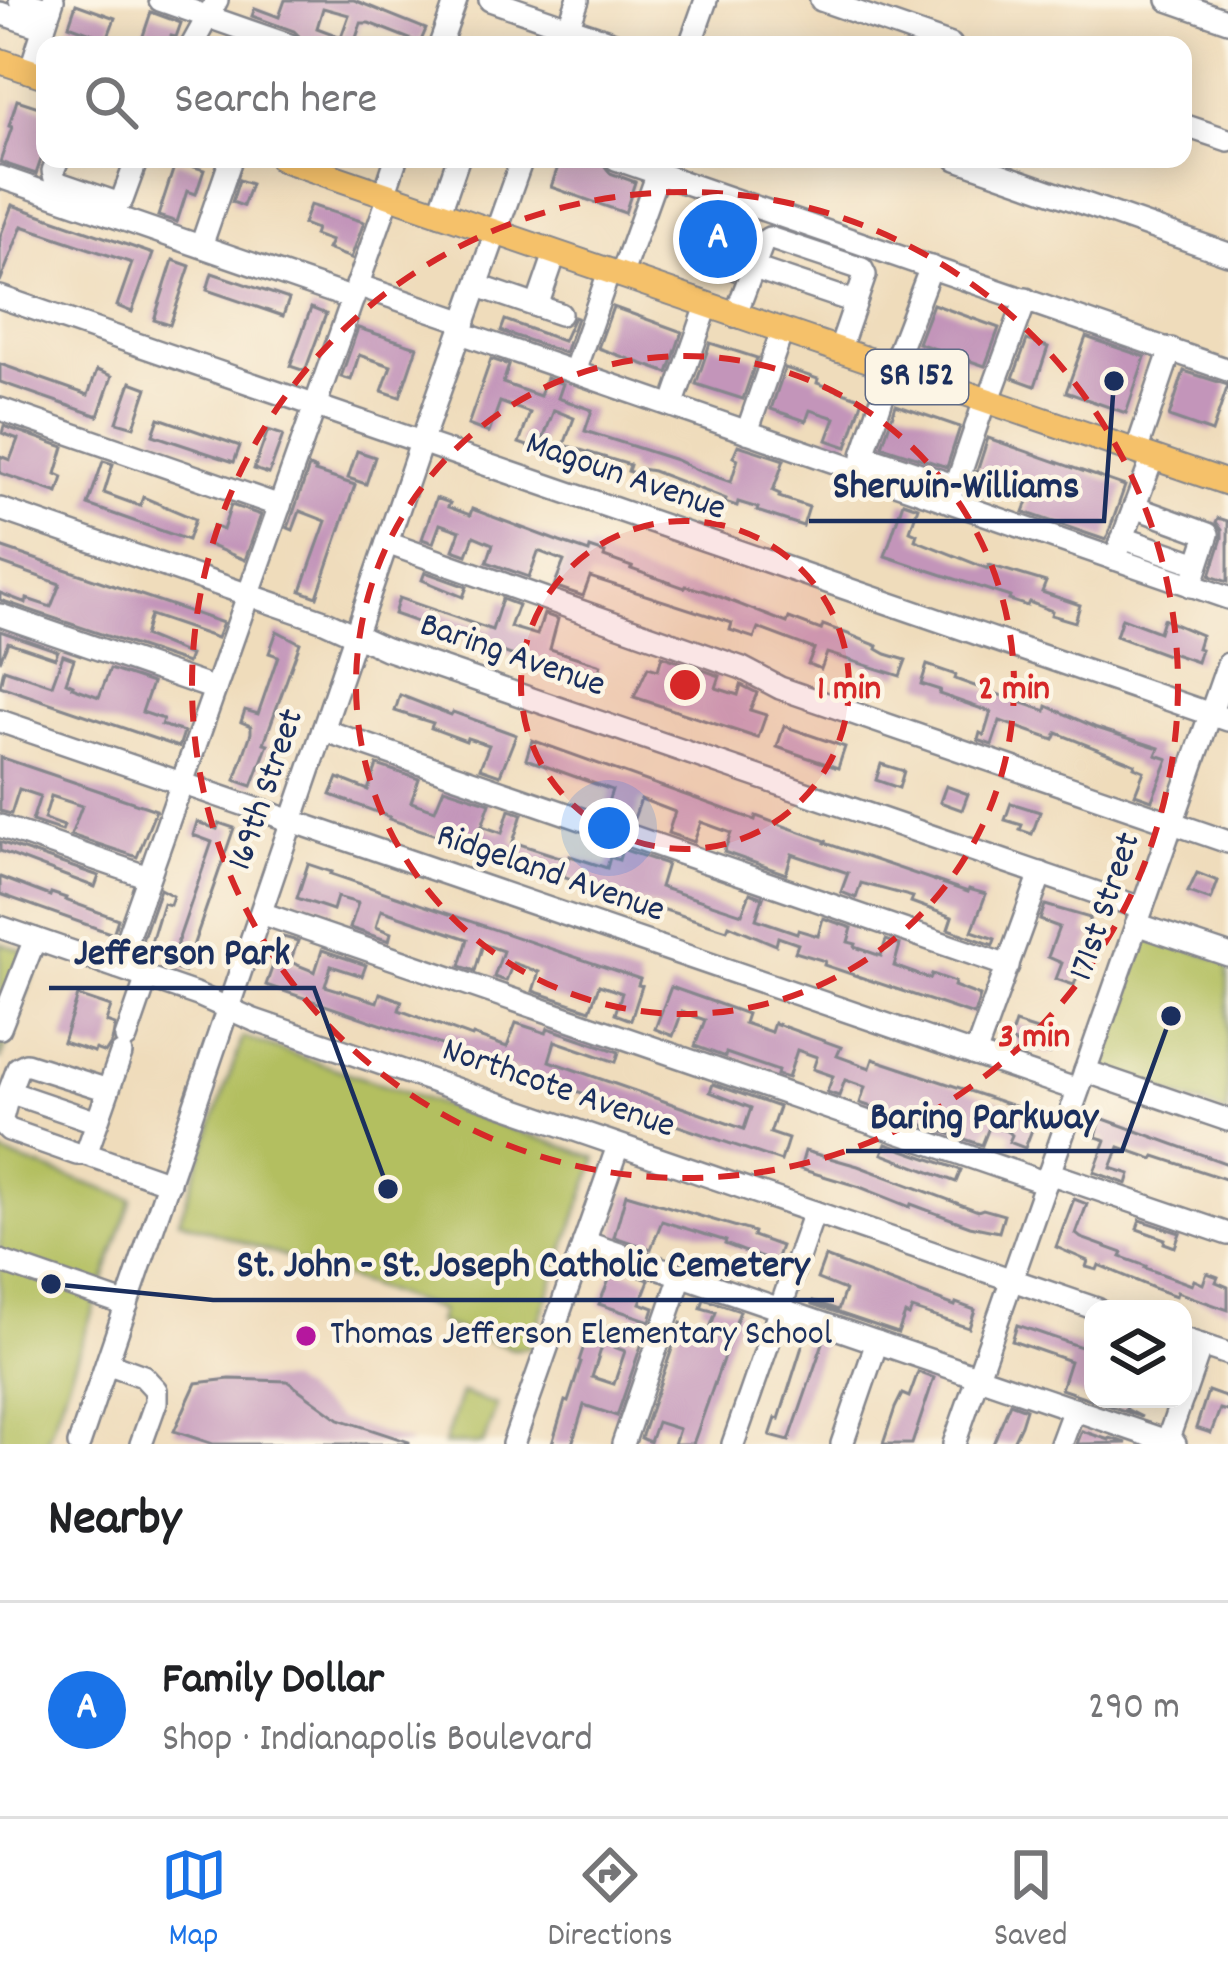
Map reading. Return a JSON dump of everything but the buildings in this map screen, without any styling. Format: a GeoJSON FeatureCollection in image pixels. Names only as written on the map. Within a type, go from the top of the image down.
{"type":"FeatureCollection","features":[{"type":"Feature","properties":{"kind":"main road"},"geometry":{"type":"LineString","coordinates":[[1,65],[36,74]]}},
{"type":"Feature","properties":{"kind":"main road","name":"SR 152"},"geometry":{"type":"LineString","coordinates":[[308,168],[1228,483]]}},
{"type":"Feature","properties":{"kind":"street"},"geometry":{"type":"LineString","coordinates":[[20,0],[47,18]]}},
{"type":"Feature","properties":{"kind":"street"},"geometry":{"type":"LineString","coordinates":[[160,0],[212,8],[251,36]]}},
{"type":"Feature","properties":{"kind":"street"},"geometry":{"type":"LineString","coordinates":[[443,36],[456,0]]}},
{"type":"Feature","properties":{"kind":"street"},"geometry":{"type":"LineString","coordinates":[[490,0],[565,36],[578,0]]}},
{"type":"Feature","properties":{"kind":"street"},"geometry":{"type":"LineString","coordinates":[[694,36],[706,0]]}},
{"type":"Feature","properties":{"kind":"street"},"geometry":{"type":"LineString","coordinates":[[821,0],[925,36]]}},
{"type":"Feature","properties":{"kind":"street"},"geometry":{"type":"LineString","coordinates":[[1168,0],[1228,21]]}},
{"type":"Feature","properties":{"kind":"street"},"geometry":{"type":"LineString","coordinates":[[197,36],[212,8]]}},
{"type":"Feature","properties":{"kind":"street"},"geometry":{"type":"LineString","coordinates":[[0,17],[47,18]]}},
{"type":"Feature","properties":{"kind":"street"},"geometry":{"type":"LineString","coordinates":[[1192,128],[1228,140]]}},
{"type":"Feature","properties":{"kind":"street"},"geometry":{"type":"LineString","coordinates":[[55,168],[56,182],[117,202],[122,200],[134,168]]}},
{"type":"Feature","properties":{"kind":"street"},"geometry":{"type":"LineString","coordinates":[[201,246],[228,168]]}},
{"type":"Feature","properties":{"kind":"street"},"geometry":{"type":"LineString","coordinates":[[117,967],[355,292],[394,168]]}},
{"type":"Feature","properties":{"kind":"street"},"geometry":{"type":"LineString","coordinates":[[439,214],[455,168]]}},
{"type":"Feature","properties":{"kind":"street","name":"169th Street"},"geometry":{"type":"LineString","coordinates":[[79,1444],[519,168]]}},
{"type":"Feature","properties":{"kind":"street"},"geometry":{"type":"LineString","coordinates":[[643,168],[1228,370]]}},
{"type":"Feature","properties":{"kind":"street"},"geometry":{"type":"LineString","coordinates":[[983,168],[1228,254]]}},
{"type":"Feature","properties":{"kind":"street"},"geometry":{"type":"LineString","coordinates":[[574,372],[658,173]]}},
{"type":"Feature","properties":{"kind":"street"},"geometry":{"type":"LineString","coordinates":[[0,177],[201,246],[463,327],[574,372],[747,432],[1119,548],[1198,563]]}},
{"type":"Feature","properties":{"kind":"street"},"geometry":{"type":"LineString","coordinates":[[735,316],[763,242],[769,238],[862,269],[865,274],[839,351]]}},
{"type":"Feature","properties":{"kind":"street"},"geometry":{"type":"LineString","coordinates":[[537,306],[555,254]]}},
{"type":"Feature","properties":{"kind":"street"},"geometry":{"type":"LineString","coordinates":[[931,266],[863,455],[956,485],[1026,299]]}},
{"type":"Feature","properties":{"kind":"street"},"geometry":{"type":"LineString","coordinates":[[754,268],[855,302]]}},
{"type":"Feature","properties":{"kind":"street"},"geometry":{"type":"LineString","coordinates":[[478,286],[560,314]]}},
{"type":"Feature","properties":{"kind":"street","name":"Magoun Avenue"},"geometry":{"type":"LineString","coordinates":[[0,298],[1219,717]]}},
{"type":"Feature","properties":{"kind":"street"},"geometry":{"type":"LineString","coordinates":[[672,406],[707,306]]}},
{"type":"Feature","properties":{"kind":"street"},"geometry":{"type":"LineString","coordinates":[[747,432],[782,332]]}},
{"type":"Feature","properties":{"kind":"street"},"geometry":{"type":"LineString","coordinates":[[1119,548],[1134,507],[1171,349]]}},
{"type":"Feature","properties":{"kind":"street"},"geometry":{"type":"LineString","coordinates":[[0,409],[280,506]]}},
{"type":"Feature","properties":{"kind":"street"},"geometry":{"type":"LineString","coordinates":[[1134,507],[1208,534],[1191,586]]}},
{"type":"Feature","properties":{"kind":"street","name":"Baring Avenue"},"geometry":{"type":"LineString","coordinates":[[0,509],[324,621],[386,649],[1041,873],[1228,956]]}},
{"type":"Feature","properties":{"kind":"street"},"geometry":{"type":"LineString","coordinates":[[387,543],[742,668],[780,688],[1228,842]]}},
{"type":"Feature","properties":{"kind":"street"},"geometry":{"type":"LineString","coordinates":[[1119,548],[1191,586],[1228,598]]}},
{"type":"Feature","properties":{"kind":"street"},"geometry":{"type":"LineString","coordinates":[[0,615],[215,689]]}},
{"type":"Feature","properties":{"kind":"street","name":"171st Street"},"geometry":{"type":"LineString","coordinates":[[954,1444],[1172,823],[1219,717],[1228,664]]}},
{"type":"Feature","properties":{"kind":"street","name":"Ridgeland Avenue"},"geometry":{"type":"LineString","coordinates":[[0,721],[975,1055],[1228,1120]]}},
{"type":"Feature","properties":{"kind":"street"},"geometry":{"type":"LineString","coordinates":[[323,730],[1008,966]]}},
{"type":"Feature","properties":{"kind":"street"},"geometry":{"type":"LineString","coordinates":[[0,826],[148,877]]}},
{"type":"Feature","properties":{"kind":"street"},"geometry":{"type":"LineString","coordinates":[[975,1055],[1041,873]]}},
{"type":"Feature","properties":{"kind":"street"},"geometry":{"type":"LineString","coordinates":[[261,913],[1228,1234]]}},
{"type":"Feature","properties":{"kind":"street","name":"Northcote Avenue"},"geometry":{"type":"LineString","coordinates":[[0,926],[147,977],[254,1021],[1084,1305]]}},
{"type":"Feature","properties":{"kind":"street"},"geometry":{"type":"LineString","coordinates":[[0,1028],[35,939]]}},
{"type":"Feature","properties":{"kind":"street"},"geometry":{"type":"LineString","coordinates":[[86,1154],[147,977]]}},
{"type":"Feature","properties":{"kind":"street"},"geometry":{"type":"LineString","coordinates":[[108,1090],[26,1064],[18,1068],[1,1116],[4,1126],[169,1183]]}},
{"type":"Feature","properties":{"kind":"street"},"geometry":{"type":"LineString","coordinates":[[9,1093],[98,1122]]}},
{"type":"Feature","properties":{"kind":"street"},"geometry":{"type":"LineString","coordinates":[[513,1444],[618,1146]]}},
{"type":"Feature","properties":{"kind":"street"},"geometry":{"type":"LineString","coordinates":[[733,1444],[814,1212]]}},
{"type":"Feature","properties":{"kind":"street"},"geometry":{"type":"LineString","coordinates":[[584,1242],[1170,1443],[1180,1408]]}},
{"type":"Feature","properties":{"kind":"street"},"geometry":{"type":"LineString","coordinates":[[0,1261],[127,1305]]}},
{"type":"Feature","properties":{"kind":"street"},"geometry":{"type":"LineString","coordinates":[[622,1444],[682,1276]]}},
{"type":"Feature","properties":{"kind":"street"},"geometry":{"type":"LineString","coordinates":[[842,1444],[877,1342]]}},
{"type":"Feature","properties":{"kind":"street"},"geometry":{"type":"LineString","coordinates":[[1192,1342],[1228,1354]]}},
{"type":"Feature","properties":{"kind":"street"},"geometry":{"type":"LineString","coordinates":[[107,1363],[142,1376],[156,1390],[141,1444]]}},
{"type":"Feature","properties":{"kind":"street"},"geometry":{"type":"LineString","coordinates":[[1061,1444],[1073,1409]]}},
{"type":"Feature","properties":{"kind":"green space"},"geometry":{"type":"Polygon","coordinates":[[[1144,933],[1228,962],[1228,1114],[1096,1069],[1144,933]]]}},
{"type":"Feature","properties":{"kind":"green space"},"geometry":{"type":"Polygon","coordinates":[[[0,943],[40,957],[0,1061],[0,943]]]}},
{"type":"Feature","properties":{"kind":"green space"},"geometry":{"type":"Polygon","coordinates":[[[243,1037],[597,1158],[529,1348],[513,1349],[438,1323],[441,1311],[179,1220],[243,1037]]]}},
{"type":"Feature","properties":{"kind":"green space"},"geometry":{"type":"Polygon","coordinates":[[[0,1153],[132,1199],[46,1444],[0,1444],[0,1153]]]}},
{"type":"Feature","properties":{"kind":"green space"},"geometry":{"type":"Polygon","coordinates":[[[461,1393],[497,1405],[483,1444],[444,1444],[461,1393]]]}},
{"type":"Feature","properties":{"kind":"place","name":"Family Dollar"},"geometry":{"type":"Point","coordinates":[718,239]}},
{"type":"Feature","properties":{"kind":"place","name":"Sherwin-Williams"},"geometry":{"type":"Point","coordinates":[1114,381]}},
{"type":"Feature","properties":{"kind":"place","name":"Baring Parkway"},"geometry":{"type":"Point","coordinates":[1171,1016]}},
{"type":"Feature","properties":{"kind":"place","name":"Jefferson Park"},"geometry":{"type":"Point","coordinates":[388,1189]}},
{"type":"Feature","properties":{"kind":"place","name":"St. John - St. Joseph Catholic Cemetery"},"geometry":{"type":"Point","coordinates":[51,1284]}},
{"type":"Feature","properties":{"kind":"place","name":"Thomas Jefferson Elementary School"},"geometry":{"type":"Point","coordinates":[306,1336]}}]}
